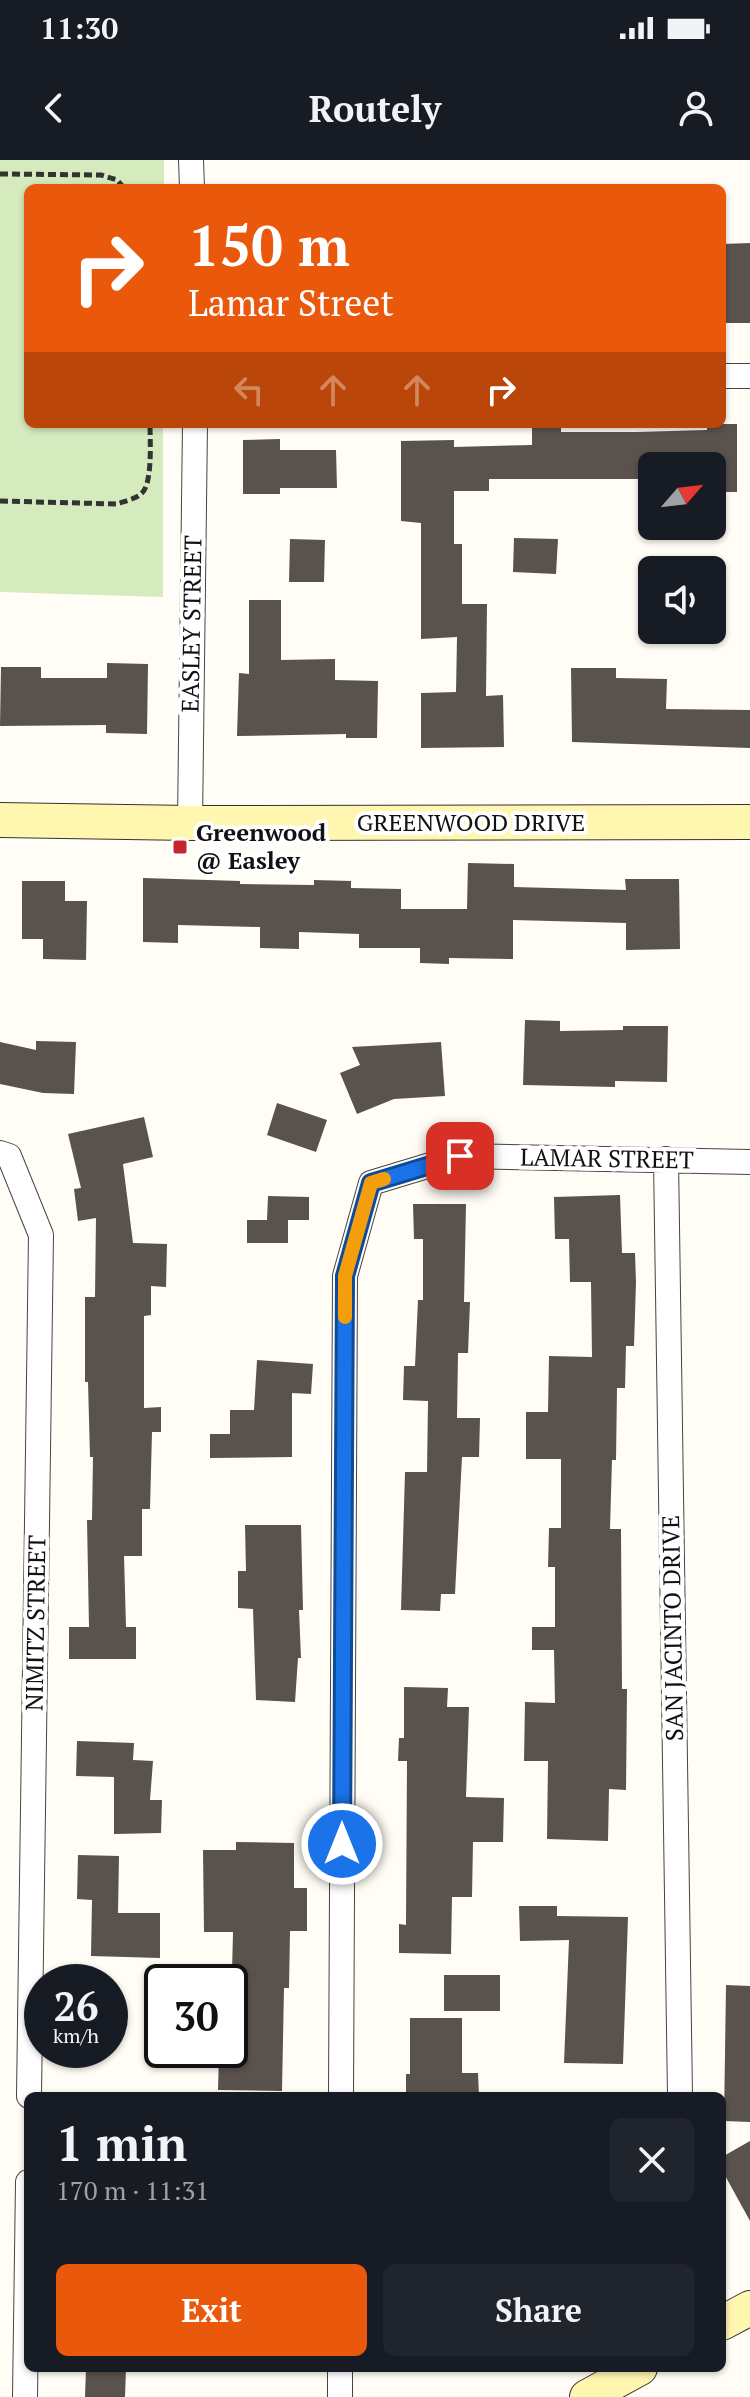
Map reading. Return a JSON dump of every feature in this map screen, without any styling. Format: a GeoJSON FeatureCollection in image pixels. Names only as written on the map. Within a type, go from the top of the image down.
{"type":"FeatureCollection","features":[{"type":"Feature","properties":{"kind":"main road","name":"GREENWOOD DRIVE"},"geometry":{"type":"LineString","coordinates":[[0,820],[190,823],[750,822]]}},
{"type":"Feature","properties":{"kind":"main road"},"geometry":{"type":"LineString","coordinates":[[726,2321],[750,2308]]}},
{"type":"Feature","properties":{"kind":"main road"},"geometry":{"type":"LineString","coordinates":[[587,2397],[633,2372]]}},
{"type":"Feature","properties":{"kind":"street"},"geometry":{"type":"LineString","coordinates":[[191,160],[192,184]]}},
{"type":"Feature","properties":{"kind":"street"},"geometry":{"type":"LineString","coordinates":[[726,376],[750,376]]}},
{"type":"Feature","properties":{"kind":"street","name":"EASLEY STREET"},"geometry":{"type":"LineString","coordinates":[[190,823],[195,428]]}},
{"type":"Feature","properties":{"kind":"street","name":"NIMITZ STREET"},"geometry":{"type":"LineString","coordinates":[[5,1155],[41,1235],[29,2092]]}},
{"type":"Feature","properties":{"kind":"street","name":"LAMAR STREET"},"geometry":{"type":"LineString","coordinates":[[341,2092],[345,1276],[371,1183],[460,1156],[750,1162]]}},
{"type":"Feature","properties":{"kind":"street","name":"SAN JACINTO DRIVE"},"geometry":{"type":"LineString","coordinates":[[666,1159],[680,2092]]}},
{"type":"Feature","properties":{"kind":"street"},"geometry":{"type":"LineString","coordinates":[[25,2372],[25,2397]]}},
{"type":"Feature","properties":{"kind":"street"},"geometry":{"type":"LineString","coordinates":[[340,2372],[340,2397]]}},
{"type":"Feature","properties":{"kind":"path"},"geometry":{"type":"LineString","coordinates":[[0,174],[101,175],[120,184]]}},
{"type":"Feature","properties":{"kind":"path"},"geometry":{"type":"LineString","coordinates":[[0,501],[117,504],[132,499],[143,493],[148,483],[150,428]]}},
{"type":"Feature","properties":{"kind":"green space"},"geometry":{"type":"Polygon","coordinates":[[[0,160],[164,160],[164,184],[24,184],[24,428],[163,428],[163,597],[0,592],[0,160]]]}},
{"type":"Feature","properties":{"kind":"building"},"geometry":{"type":"Polygon","coordinates":[[[750,243],[750,323],[726,323],[726,244],[750,243]]]}},
{"type":"Feature","properties":{"kind":"building"},"geometry":{"type":"Polygon","coordinates":[[[737,424],[737,492],[726,492],[726,452],[638,452],[638,479],[489,479],[489,491],[454,491],[454,544],[462,544],[462,604],[487,604],[486,696],[503,695],[504,747],[421,748],[421,693],[456,692],[457,637],[421,639],[421,523],[401,521],[401,441],[454,440],[454,447],[532,445],[532,428],[561,428],[561,432],[636,432],[707,430],[737,424]]]}},
{"type":"Feature","properties":{"kind":"building"},"geometry":{"type":"Polygon","coordinates":[[[280,439],[280,450],[336,450],[337,488],[280,488],[280,494],[243,494],[243,440],[280,439]]]}},
{"type":"Feature","properties":{"kind":"building"},"geometry":{"type":"Polygon","coordinates":[[[514,538],[558,539],[556,574],[513,572],[514,538]]]}},
{"type":"Feature","properties":{"kind":"building"},"geometry":{"type":"Polygon","coordinates":[[[290,539],[325,540],[324,582],[289,582],[290,539]]]}},
{"type":"Feature","properties":{"kind":"building"},"geometry":{"type":"Polygon","coordinates":[[[249,600],[281,600],[281,660],[335,659],[335,680],[378,681],[377,738],[346,738],[346,734],[237,736],[239,673],[249,674],[249,600]]]}},
{"type":"Feature","properties":{"kind":"building"},"geometry":{"type":"Polygon","coordinates":[[[107,663],[148,664],[147,734],[106,733],[106,725],[0,726],[1,667],[41,667],[41,678],[107,678],[107,663]]]}},
{"type":"Feature","properties":{"kind":"building"},"geometry":{"type":"Polygon","coordinates":[[[571,668],[616,668],[616,678],[667,679],[666,709],[750,710],[750,748],[572,742],[571,668]]]}},
{"type":"Feature","properties":{"kind":"building"},"geometry":{"type":"Polygon","coordinates":[[[468,863],[514,864],[514,887],[626,890],[625,879],[679,879],[680,949],[626,950],[626,923],[513,920],[513,959],[449,958],[449,964],[420,963],[420,948],[359,948],[359,934],[299,932],[299,949],[260,948],[260,927],[178,925],[178,943],[143,942],[143,878],[240,881],[240,884],[314,885],[314,880],[351,881],[351,888],[401,889],[401,909],[467,909],[468,863]]]}},
{"type":"Feature","properties":{"kind":"building"},"geometry":{"type":"Polygon","coordinates":[[[22,881],[65,881],[65,901],[87,901],[86,960],[43,959],[43,939],[22,939],[22,881]]]}},
{"type":"Feature","properties":{"kind":"building"},"geometry":{"type":"Polygon","coordinates":[[[525,1020],[560,1021],[560,1031],[668,1026],[667,1082],[615,1081],[615,1087],[523,1085],[525,1020]]]}},
{"type":"Feature","properties":{"kind":"building"},"geometry":{"type":"Polygon","coordinates":[[[36,1041],[76,1042],[74,1094],[43,1093],[0,1084],[0,1042],[36,1050],[36,1041]]]}},
{"type":"Feature","properties":{"kind":"building"},"geometry":{"type":"Polygon","coordinates":[[[441,1042],[445,1096],[394,1099],[357,1114],[340,1073],[360,1065],[352,1047],[441,1042]]]}},
{"type":"Feature","properties":{"kind":"building"},"geometry":{"type":"Polygon","coordinates":[[[277,1103],[327,1120],[316,1152],[267,1135],[277,1103]]]}},
{"type":"Feature","properties":{"kind":"building"},"geometry":{"type":"Polygon","coordinates":[[[144,1117],[153,1157],[123,1164],[133,1243],[167,1244],[166,1287],[151,1286],[151,1315],[144,1316],[144,1408],[161,1407],[161,1432],[152,1432],[150,1509],[142,1509],[142,1556],[124,1556],[126,1627],[136,1627],[136,1659],[69,1659],[69,1627],[89,1627],[87,1520],[92,1520],[93,1457],[90,1457],[88,1382],[85,1382],[85,1297],[95,1297],[96,1218],[78,1221],[74,1189],[81,1188],[68,1134],[144,1117]]]}},
{"type":"Feature","properties":{"kind":"building"},"geometry":{"type":"Polygon","coordinates":[[[620,1195],[622,1253],[635,1253],[636,1282],[634,1346],[626,1346],[625,1388],[617,1388],[616,1460],[612,1460],[610,1529],[621,1529],[622,1689],[627,1689],[626,1790],[609,1789],[608,1841],[547,1839],[548,1761],[524,1761],[525,1702],[555,1703],[554,1650],[532,1650],[532,1627],[555,1627],[555,1567],[548,1567],[549,1528],[561,1528],[561,1459],[526,1459],[526,1412],[548,1412],[549,1356],[592,1357],[591,1282],[570,1282],[569,1239],[555,1239],[554,1197],[620,1195]]]}},
{"type":"Feature","properties":{"kind":"building"},"geometry":{"type":"Polygon","coordinates":[[[268,1196],[309,1197],[309,1220],[288,1220],[288,1243],[247,1243],[247,1220],[267,1220],[268,1196]]]}},
{"type":"Feature","properties":{"kind":"building"},"geometry":{"type":"Polygon","coordinates":[[[413,1204],[466,1204],[464,1302],[470,1302],[468,1353],[458,1353],[457,1418],[480,1418],[479,1457],[462,1457],[455,1594],[441,1594],[440,1611],[401,1610],[405,1472],[427,1472],[428,1401],[403,1400],[404,1366],[415,1366],[418,1300],[423,1300],[423,1239],[414,1239],[413,1204]]]}},
{"type":"Feature","properties":{"kind":"building"},"geometry":{"type":"Polygon","coordinates":[[[257,1360],[313,1364],[311,1394],[292,1393],[292,1457],[210,1458],[210,1434],[230,1434],[230,1410],[254,1410],[257,1360]]]}},
{"type":"Feature","properties":{"kind":"building"},"geometry":{"type":"Polygon","coordinates":[[[245,1525],[301,1525],[303,1610],[299,1610],[301,1658],[298,1658],[295,1702],[256,1700],[253,1609],[238,1608],[238,1571],[246,1571],[245,1525]]]}},
{"type":"Feature","properties":{"kind":"building"},"geometry":{"type":"Polygon","coordinates":[[[404,1687],[448,1688],[447,1707],[469,1707],[466,1797],[504,1798],[503,1842],[473,1842],[472,1897],[452,1897],[451,1954],[399,1953],[399,1924],[406,1925],[407,1761],[398,1761],[399,1738],[404,1738],[404,1687]]]}},
{"type":"Feature","properties":{"kind":"building"},"geometry":{"type":"Polygon","coordinates":[[[77,1741],[134,1743],[133,1760],[153,1761],[150,1800],[162,1800],[161,1833],[114,1834],[114,1777],[76,1776],[77,1741]]]}},
{"type":"Feature","properties":{"kind":"building"},"geometry":{"type":"Polygon","coordinates":[[[236,1842],[294,1843],[294,1888],[307,1888],[307,1931],[290,1931],[289,1988],[284,1988],[282,2091],[218,2090],[219,2068],[248,2068],[248,1964],[232,1964],[233,1932],[204,1932],[203,1850],[236,1850],[236,1842]]]}},
{"type":"Feature","properties":{"kind":"building"},"geometry":{"type":"Polygon","coordinates":[[[78,1855],[119,1856],[118,1913],[160,1913],[160,1958],[91,1956],[92,1900],[77,1899],[78,1855]]]}},
{"type":"Feature","properties":{"kind":"building"},"geometry":{"type":"Polygon","coordinates":[[[519,1906],[557,1906],[557,1916],[628,1917],[623,2064],[564,2063],[569,1940],[520,1941],[519,1906]]]}},
{"type":"Feature","properties":{"kind":"building"},"geometry":{"type":"Polygon","coordinates":[[[444,1975],[500,1975],[500,2011],[444,2011],[444,1975]]]}},
{"type":"Feature","properties":{"kind":"building"},"geometry":{"type":"Polygon","coordinates":[[[726,1985],[750,1986],[750,2122],[726,2121],[726,1985]]]}},
{"type":"Feature","properties":{"kind":"building"},"geometry":{"type":"Polygon","coordinates":[[[410,2018],[462,2018],[462,2073],[478,2073],[479,2092],[406,2092],[406,2074],[410,2074],[410,2018]]]}},
{"type":"Feature","properties":{"kind":"building"},"geometry":{"type":"Polygon","coordinates":[[[750,2141],[750,2221],[726,2177],[726,2155],[750,2141]]]}},
{"type":"Feature","properties":{"kind":"building"},"geometry":{"type":"Polygon","coordinates":[[[86,2372],[126,2372],[125,2397],[85,2397],[86,2372]]]}},
{"type":"Feature","properties":{"kind":"slow traffic"},"geometry":{"type":"LineString","coordinates":[[345,1317],[345,1276],[371,1183],[384,1179]]}},
{"type":"Feature","properties":{"kind":"place","name":"Greenwood @ Easley"},"geometry":{"type":"Point","coordinates":[180,847]}},
{"type":"Feature","properties":{"kind":"route"},"geometry":{"type":"LineString","coordinates":[[342,1844],[345,1276],[371,1183],[460,1156]]}}]}
